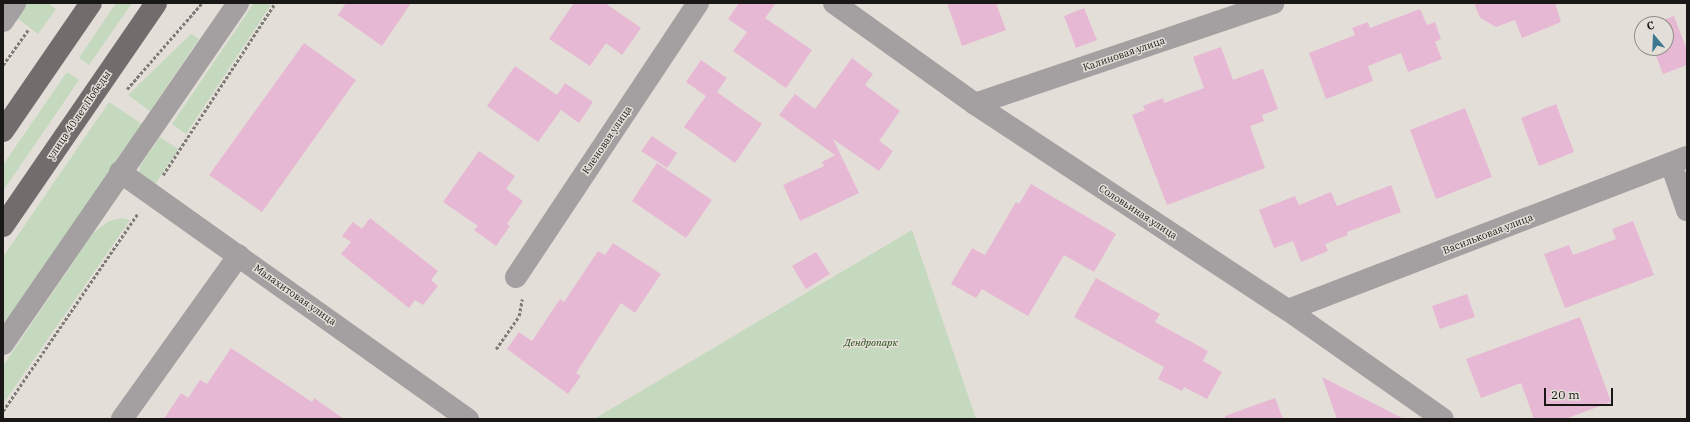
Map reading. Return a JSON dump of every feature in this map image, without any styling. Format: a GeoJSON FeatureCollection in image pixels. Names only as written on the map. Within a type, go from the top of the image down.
{"type":"FeatureCollection","features":[{"type":"Feature","properties":{"kind":"main road"},"geometry":{"type":"LineString","coordinates":[[3,131],[91,3]]}},
{"type":"Feature","properties":{"kind":"main road","name":"улица 40 лет Победы"},"geometry":{"type":"LineString","coordinates":[[3,226],[156,3]]}},
{"type":"Feature","properties":{"kind":"street"},"geometry":{"type":"LineString","coordinates":[[3,21],[15,3]]}},
{"type":"Feature","properties":{"kind":"street"},"geometry":{"type":"LineString","coordinates":[[3,344],[120,172],[238,3]]}},
{"type":"Feature","properties":{"kind":"street","name":"Кленовая улица"},"geometry":{"type":"LineString","coordinates":[[516,277],[698,3]]}},
{"type":"Feature","properties":{"kind":"street","name":"Соловьиная улица"},"geometry":{"type":"LineString","coordinates":[[834,3],[975,104],[1288,310],[1443,419]]}},
{"type":"Feature","properties":{"kind":"street","name":"Калиновая улица"},"geometry":{"type":"LineString","coordinates":[[975,104],[1273,3]]}},
{"type":"Feature","properties":{"kind":"street"},"geometry":{"type":"LineString","coordinates":[[1679,160],[1687,210]]}},
{"type":"Feature","properties":{"kind":"street","name":"Васильковая улица"},"geometry":{"type":"LineString","coordinates":[[1288,310],[1679,160]]}},
{"type":"Feature","properties":{"kind":"street","name":"Малахитовая улица"},"geometry":{"type":"LineString","coordinates":[[120,172],[468,419]]}},
{"type":"Feature","properties":{"kind":"street"},"geometry":{"type":"LineString","coordinates":[[122,419],[239,255]]}},
{"type":"Feature","properties":{"kind":"path"},"geometry":{"type":"LineString","coordinates":[[126,90],[202,3]]}},
{"type":"Feature","properties":{"kind":"path"},"geometry":{"type":"LineString","coordinates":[[3,65],[28,30]]}},
{"type":"Feature","properties":{"kind":"path"},"geometry":{"type":"LineString","coordinates":[[496,349],[519,316],[522,304],[522,290],[516,277]]}},
{"type":"Feature","properties":{"kind":"green space"},"geometry":{"type":"Polygon","coordinates":[[[27,3],[48,3],[56,9],[38,34],[17,18],[27,3]]]}},
{"type":"Feature","properties":{"kind":"green space"},"geometry":{"type":"Polygon","coordinates":[[[116,3],[132,3],[89,65],[79,58],[116,3]]]}},
{"type":"Feature","properties":{"kind":"green space"},"geometry":{"type":"Polygon","coordinates":[[[254,3],[272,3],[186,134],[172,124],[254,3]]]}},
{"type":"Feature","properties":{"kind":"green space"},"geometry":{"type":"Polygon","coordinates":[[[191,34],[199,39],[150,111],[128,95],[191,34]]]}},
{"type":"Feature","properties":{"kind":"green space"},"geometry":{"type":"Polygon","coordinates":[[[67,72],[79,80],[3,191],[3,165],[67,72]]]}},
{"type":"Feature","properties":{"kind":"green space"},"geometry":{"type":"Polygon","coordinates":[[[109,102],[142,124],[3,326],[3,257],[109,102]]]}},
{"type":"Feature","properties":{"kind":"green space"},"geometry":{"type":"Polygon","coordinates":[[[160,137],[178,149],[151,191],[139,174],[140,166],[160,137]]]}},
{"type":"Feature","properties":{"kind":"green space"},"geometry":{"type":"Polygon","coordinates":[[[122,218],[130,220],[3,404],[3,366],[93,233],[109,221],[122,218]]]}},
{"type":"Feature","properties":{"kind":"green space","name":"Дендропарк"},"geometry":{"type":"Polygon","coordinates":[[[912,230],[976,419],[594,419],[912,230]]]}},
{"type":"Feature","properties":{"kind":"building"},"geometry":{"type":"Polygon","coordinates":[[[346,3],[411,3],[382,46],[338,15],[346,3]]]}},
{"type":"Feature","properties":{"kind":"building"},"geometry":{"type":"Polygon","coordinates":[[[574,3],[605,3],[641,28],[622,55],[606,43],[590,66],[549,39],[574,3]]]}},
{"type":"Feature","properties":{"kind":"building"},"geometry":{"type":"Polygon","coordinates":[[[739,3],[776,3],[765,18],[812,50],[786,88],[733,51],[747,32],[728,19],[739,3]]]}},
{"type":"Feature","properties":{"kind":"building"},"geometry":{"type":"Polygon","coordinates":[[[947,3],[996,3],[1006,30],[962,46],[947,3]]]}},
{"type":"Feature","properties":{"kind":"building"},"geometry":{"type":"Polygon","coordinates":[[[1474,3],[1555,3],[1561,22],[1522,38],[1515,20],[1496,27],[1480,18],[1474,3]]]}},
{"type":"Feature","properties":{"kind":"building"},"geometry":{"type":"Polygon","coordinates":[[[1084,8],[1097,40],[1076,48],[1064,16],[1084,8]]]}},
{"type":"Feature","properties":{"kind":"building"},"geometry":{"type":"Polygon","coordinates":[[[1420,9],[1427,25],[1435,22],[1441,39],[1435,42],[1442,59],[1408,72],[1401,53],[1368,66],[1373,81],[1326,99],[1309,53],[1355,35],[1352,28],[1368,22],[1370,28],[1420,9]]]}},
{"type":"Feature","properties":{"kind":"building"},"geometry":{"type":"Polygon","coordinates":[[[1674,16],[1687,50],[1687,65],[1663,74],[1656,56],[1674,56],[1674,16]]]}},
{"type":"Feature","properties":{"kind":"building"},"geometry":{"type":"Polygon","coordinates":[[[304,43],[356,80],[262,212],[209,175],[304,43]]]}},
{"type":"Feature","properties":{"kind":"building"},"geometry":{"type":"Polygon","coordinates":[[[1221,47],[1233,80],[1263,69],[1278,109],[1262,115],[1264,121],[1250,126],[1265,168],[1167,205],[1132,115],[1145,110],[1143,106],[1163,98],[1164,103],[1204,88],[1193,57],[1221,47]]]}},
{"type":"Feature","properties":{"kind":"building"},"geometry":{"type":"Polygon","coordinates":[[[852,58],[873,74],[865,85],[900,111],[879,141],[893,151],[879,171],[833,139],[859,193],[800,221],[783,185],[824,166],[822,162],[835,155],[779,115],[795,94],[815,109],[852,58]]]}},
{"type":"Feature","properties":{"kind":"building"},"geometry":{"type":"Polygon","coordinates":[[[701,60],[727,78],[717,92],[762,124],[735,163],[684,127],[706,96],[686,82],[701,60]]]}},
{"type":"Feature","properties":{"kind":"building"},"geometry":{"type":"Polygon","coordinates":[[[515,66],[557,95],[565,83],[593,102],[579,123],[561,110],[538,142],[487,106],[515,66]]]}},
{"type":"Feature","properties":{"kind":"building"},"geometry":{"type":"Polygon","coordinates":[[[1556,104],[1574,152],[1539,166],[1521,118],[1556,104]]]}},
{"type":"Feature","properties":{"kind":"building"},"geometry":{"type":"Polygon","coordinates":[[[1465,108],[1492,177],[1436,199],[1410,130],[1465,108]]]}},
{"type":"Feature","properties":{"kind":"building"},"geometry":{"type":"Polygon","coordinates":[[[652,136],[677,153],[667,168],[641,151],[652,136]]]}},
{"type":"Feature","properties":{"kind":"building"},"geometry":{"type":"Polygon","coordinates":[[[479,151],[515,176],[506,189],[523,201],[507,224],[510,226],[496,246],[474,230],[478,226],[443,202],[479,151]]]}},
{"type":"Feature","properties":{"kind":"building"},"geometry":{"type":"Polygon","coordinates":[[[657,163],[712,200],[686,238],[632,201],[657,163]]]}},
{"type":"Feature","properties":{"kind":"building"},"geometry":{"type":"Polygon","coordinates":[[[1031,184],[1116,234],[1094,272],[1064,255],[1028,316],[982,289],[976,298],[951,284],[972,248],[985,255],[1016,202],[1019,204],[1031,184]]]}},
{"type":"Feature","properties":{"kind":"building"},"geometry":{"type":"Polygon","coordinates":[[[1391,185],[1401,212],[1347,232],[1348,235],[1325,244],[1328,251],[1301,262],[1293,241],[1274,248],[1259,210],[1295,196],[1299,205],[1331,192],[1337,206],[1391,185]]]}},
{"type":"Feature","properties":{"kind":"building"},"geometry":{"type":"Polygon","coordinates":[[[370,218],[438,271],[431,280],[438,286],[423,305],[415,300],[409,308],[341,254],[351,242],[342,236],[353,222],[362,229],[370,218]]]}},
{"type":"Feature","properties":{"kind":"building"},"geometry":{"type":"Polygon","coordinates":[[[1633,221],[1654,275],[1565,308],[1544,254],[1569,245],[1573,255],[1616,239],[1612,229],[1633,221]]]}},
{"type":"Feature","properties":{"kind":"building"},"geometry":{"type":"Polygon","coordinates":[[[613,243],[661,274],[635,313],[621,303],[576,373],[581,376],[568,394],[507,349],[519,332],[532,341],[560,299],[564,302],[598,251],[605,255],[613,243]]]}},
{"type":"Feature","properties":{"kind":"building"},"geometry":{"type":"Polygon","coordinates":[[[816,252],[830,274],[806,289],[792,266],[816,252]]]}},
{"type":"Feature","properties":{"kind":"building"},"geometry":{"type":"Polygon","coordinates":[[[1096,278],[1160,314],[1155,322],[1208,351],[1203,361],[1222,372],[1207,399],[1184,387],[1182,391],[1158,379],[1164,367],[1074,317],[1096,278]]]}},
{"type":"Feature","properties":{"kind":"building"},"geometry":{"type":"Polygon","coordinates":[[[1467,294],[1475,317],[1440,329],[1432,306],[1467,294]]]}},
{"type":"Feature","properties":{"kind":"building"},"geometry":{"type":"Polygon","coordinates":[[[1580,317],[1611,402],[1565,419],[1534,419],[1521,383],[1481,398],[1466,359],[1580,317]]]}},
{"type":"Feature","properties":{"kind":"building"},"geometry":{"type":"Polygon","coordinates":[[[231,348],[312,402],[314,398],[344,419],[164,419],[181,393],[188,398],[200,380],[207,384],[231,348]]]}},
{"type":"Feature","properties":{"kind":"building"},"geometry":{"type":"Polygon","coordinates":[[[1322,377],[1404,419],[1337,419],[1322,377]]]}},
{"type":"Feature","properties":{"kind":"building"},"geometry":{"type":"Polygon","coordinates":[[[1275,398],[1283,419],[1225,419],[1225,416],[1275,398]]]}}]}
